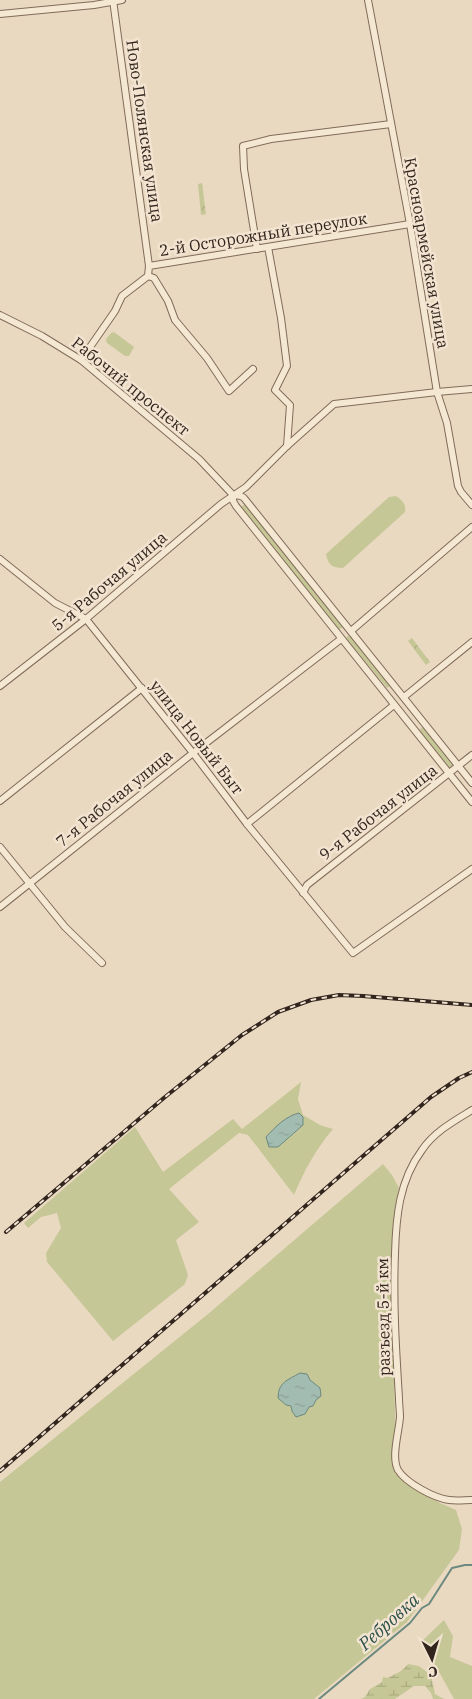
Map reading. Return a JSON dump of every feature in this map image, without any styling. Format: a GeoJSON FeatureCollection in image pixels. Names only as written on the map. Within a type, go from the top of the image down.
{"type":"FeatureCollection","features":[{"type":"Feature","properties":{"kind":"street"},"geometry":{"type":"LineString","coordinates":[[0,14],[94,5],[122,0]]}},
{"type":"Feature","properties":{"kind":"street","name":"Красноармейская улица"},"geometry":{"type":"LineString","coordinates":[[368,0],[410,224],[437,392],[447,423],[458,486],[472,505]]}},
{"type":"Feature","properties":{"kind":"street","name":"Ново-Полянская улица"},"geometry":{"type":"LineString","coordinates":[[113,1],[149,266]]}},
{"type":"Feature","properties":{"kind":"street"},"geometry":{"type":"LineString","coordinates":[[256,249],[242,146],[271,139],[391,124]]}},
{"type":"Feature","properties":{"kind":"street","name":"2-й Осторожный переулок"},"geometry":{"type":"LineString","coordinates":[[81,360],[115,311],[122,296],[148,276],[149,266],[410,224]]}},
{"type":"Feature","properties":{"kind":"street"},"geometry":{"type":"LineString","coordinates":[[268,247],[281,318],[287,366],[275,390],[290,405],[287,446]]}},
{"type":"Feature","properties":{"kind":"street"},"geometry":{"type":"LineString","coordinates":[[148,276],[154,278],[168,301],[176,320],[207,358],[229,391],[254,369]]}},
{"type":"Feature","properties":{"kind":"street","name":"Рабочий проспект"},"geometry":{"type":"LineString","coordinates":[[0,315],[42,336],[81,360],[199,459],[233,495],[244,498],[472,783]]}},
{"type":"Feature","properties":{"kind":"street","name":"5-я Рабочая улица"},"geometry":{"type":"LineString","coordinates":[[0,686],[86,619],[233,495],[246,487],[287,446],[334,404],[472,389]]}},
{"type":"Feature","properties":{"kind":"street","name":"Рабочий проспект"},"geometry":{"type":"LineString","coordinates":[[233,495],[233,501],[236,506],[472,802]]}},
{"type":"Feature","properties":{"kind":"street"},"geometry":{"type":"LineString","coordinates":[[351,631],[472,527]]}},
{"type":"Feature","properties":{"kind":"street","name":"улица Новый Быт"},"geometry":{"type":"LineString","coordinates":[[0,559],[55,602],[86,619],[247,824],[353,954],[472,869]]}},
{"type":"Feature","properties":{"kind":"street","name":"7-я Рабочая улица"},"geometry":{"type":"LineString","coordinates":[[0,908],[193,753],[341,639]]}},
{"type":"Feature","properties":{"kind":"street"},"geometry":{"type":"LineString","coordinates":[[406,699],[472,642]]}},
{"type":"Feature","properties":{"kind":"street"},"geometry":{"type":"LineString","coordinates":[[0,801],[142,688]]}},
{"type":"Feature","properties":{"kind":"street"},"geometry":{"type":"LineString","coordinates":[[397,708],[395,699],[398,696],[406,699]]}},
{"type":"Feature","properties":{"kind":"street"},"geometry":{"type":"LineString","coordinates":[[397,708],[404,711],[408,709],[406,699]]}},
{"type":"Feature","properties":{"kind":"street"},"geometry":{"type":"LineString","coordinates":[[247,824],[397,708]]}},
{"type":"Feature","properties":{"kind":"street","name":"9-я Рабочая улица"},"geometry":{"type":"LineString","coordinates":[[303,893],[307,885],[472,755]]}},
{"type":"Feature","properties":{"kind":"street"},"geometry":{"type":"LineString","coordinates":[[0,847],[65,927],[102,963]]}},
{"type":"Feature","properties":{"kind":"street","name":"разъезд 5-й км"},"geometry":{"type":"LineString","coordinates":[[472,1110],[443,1128],[422,1148],[408,1172],[399,1199],[396,1223],[394,1311],[400,1417],[395,1458],[397,1467],[402,1475],[431,1494],[449,1500],[472,1500]]}},
{"type":"Feature","properties":{"kind":"green space"},"geometry":{"type":"Polygon","coordinates":[[[202,183],[206,214],[201,215],[198,184],[202,183]]]}},
{"type":"Feature","properties":{"kind":"green space"},"geometry":{"type":"Polygon","coordinates":[[[114,332],[134,347],[129,356],[125,356],[107,343],[106,339],[114,332]]]}},
{"type":"Feature","properties":{"kind":"green space"},"geometry":{"type":"Polygon","coordinates":[[[396,496],[404,503],[405,512],[343,568],[331,565],[326,554],[389,497],[396,496]]]}},
{"type":"Feature","properties":{"kind":"green space"},"geometry":{"type":"Polygon","coordinates":[[[245,504],[343,627],[339,630],[241,507],[245,504]]]}},
{"type":"Feature","properties":{"kind":"green space"},"geometry":{"type":"Polygon","coordinates":[[[349,635],[390,686],[387,688],[346,638],[349,635]]]}},
{"type":"Feature","properties":{"kind":"green space"},"geometry":{"type":"Polygon","coordinates":[[[412,638],[430,662],[426,665],[408,641],[412,638]]]}},
{"type":"Feature","properties":{"kind":"green space"},"geometry":{"type":"Polygon","coordinates":[[[423,727],[454,765],[450,768],[419,730],[423,727]]]}},
{"type":"Feature","properties":{"kind":"green space"},"geometry":{"type":"Polygon","coordinates":[[[301,1082],[298,1099],[303,1115],[320,1125],[333,1129],[311,1160],[294,1195],[248,1135],[239,1133],[169,1189],[199,1222],[176,1240],[188,1275],[185,1284],[113,1341],[47,1262],[46,1253],[61,1228],[57,1213],[41,1217],[28,1228],[24,1223],[135,1127],[163,1172],[233,1119],[242,1129],[301,1082]]]}},
{"type":"Feature","properties":{"kind":"green space"},"geometry":{"type":"Polygon","coordinates":[[[383,1164],[399,1188],[391,1279],[397,1474],[440,1503],[456,1510],[462,1529],[459,1550],[407,1622],[314,1699],[0,1699],[0,1482],[208,1314],[383,1164]]]}},
{"type":"Feature","properties":{"kind":"green space"},"geometry":{"type":"Polygon","coordinates":[[[444,1620],[453,1636],[450,1657],[472,1666],[472,1699],[454,1699],[422,1641],[444,1620]]]}},
{"type":"Feature","properties":{"kind":"green space"},"geometry":{"type":"Polygon","coordinates":[[[408,1664],[419,1666],[431,1675],[435,1694],[444,1699],[433,1699],[425,1686],[414,1686],[395,1699],[361,1699],[365,1697],[370,1689],[382,1682],[383,1677],[388,1678],[401,1671],[408,1664]]]}},
{"type":"Feature","properties":{"kind":"water"},"geometry":{"type":"Polygon","coordinates":[[[299,1113],[303,1117],[303,1125],[278,1147],[269,1147],[266,1137],[285,1119],[299,1113]]]}},
{"type":"Feature","properties":{"kind":"water"},"geometry":{"type":"Polygon","coordinates":[[[300,1373],[307,1374],[310,1380],[320,1388],[321,1396],[313,1406],[309,1407],[305,1414],[296,1417],[291,1406],[286,1405],[278,1398],[278,1393],[284,1382],[300,1373]]]}},
{"type":"Feature","properties":{"kind":"waterway","name":"Ребровка"},"geometry":{"type":"LineString","coordinates":[[319,1699],[410,1623],[422,1608],[429,1604],[452,1568],[472,1565]]}},
{"type":"Feature","properties":{"kind":"railway"},"geometry":{"type":"LineString","coordinates":[[6,1232],[165,1097],[242,1035],[278,1012],[311,1000],[339,995],[472,1005]]}},
{"type":"Feature","properties":{"kind":"railway"},"geometry":{"type":"LineString","coordinates":[[0,1471],[431,1097],[459,1078],[472,1072]]}}]}
